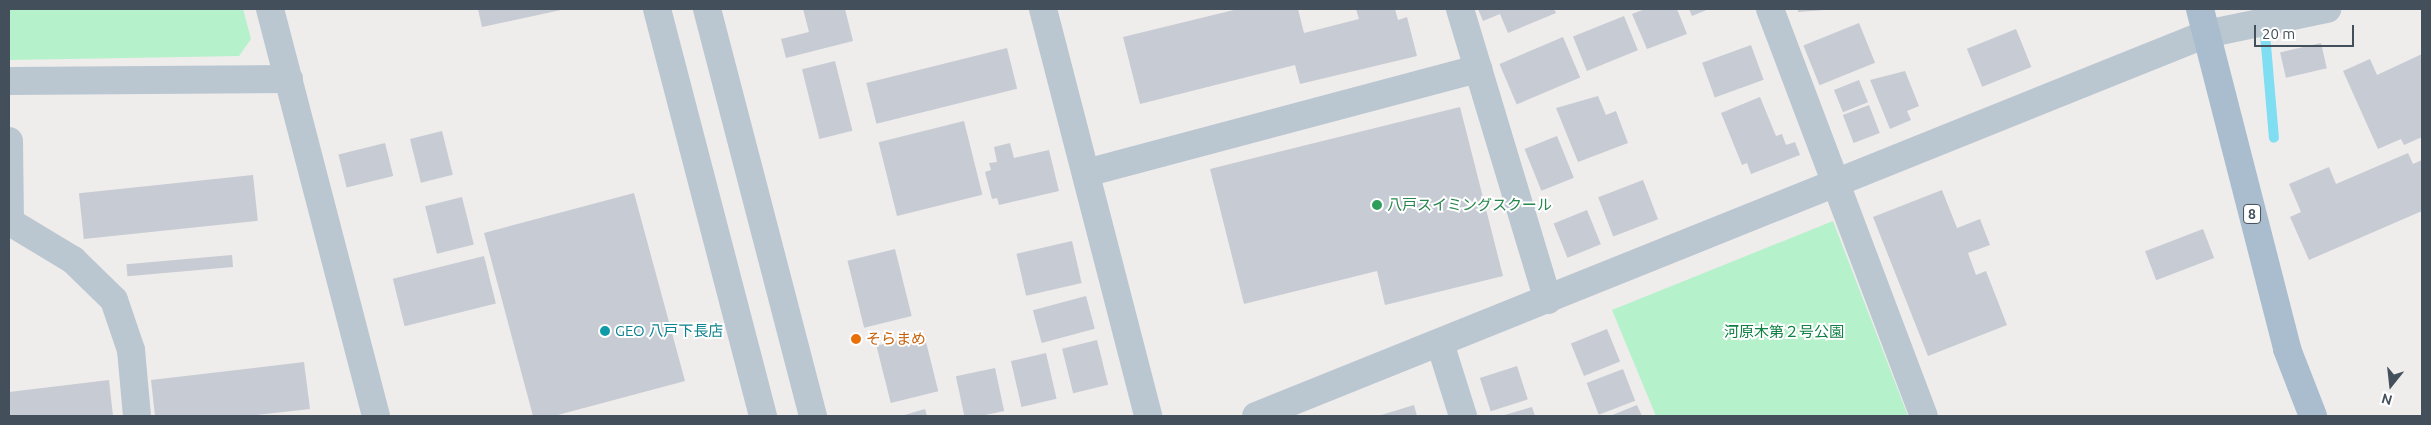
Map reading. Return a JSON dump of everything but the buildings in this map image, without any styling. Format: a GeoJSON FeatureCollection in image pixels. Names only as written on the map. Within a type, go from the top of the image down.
{"type":"FeatureCollection","features":[{"type":"Feature","properties":{"kind":"main road","name":"8"},"geometry":{"type":"LineString","coordinates":[[2203,22],[2287,349],[2313,416]]}},
{"type":"Feature","properties":{"kind":"street"},"geometry":{"type":"LineString","coordinates":[[270,9],[376,416]]}},
{"type":"Feature","properties":{"kind":"street"},"geometry":{"type":"LineString","coordinates":[[657,9],[762,416]]}},
{"type":"Feature","properties":{"kind":"street"},"geometry":{"type":"LineString","coordinates":[[707,9],[813,416]]}},
{"type":"Feature","properties":{"kind":"street"},"geometry":{"type":"LineString","coordinates":[[1043,9],[1148,416]]}},
{"type":"Feature","properties":{"kind":"street"},"geometry":{"type":"LineString","coordinates":[[1460,9],[1548,300]]}},
{"type":"Feature","properties":{"kind":"street"},"geometry":{"type":"LineString","coordinates":[[1770,9],[1924,416]]}},
{"type":"Feature","properties":{"kind":"street"},"geometry":{"type":"LineString","coordinates":[[1256,416],[1835,184],[2203,22],[2327,9]]}},
{"type":"Feature","properties":{"kind":"street"},"geometry":{"type":"LineString","coordinates":[[1086,173],[1478,69]]}},
{"type":"Feature","properties":{"kind":"street"},"geometry":{"type":"LineString","coordinates":[[9,81],[289,79]]}},
{"type":"Feature","properties":{"kind":"street"},"geometry":{"type":"LineString","coordinates":[[9,141],[10,222],[73,260],[114,300],[131,350],[137,416]]}},
{"type":"Feature","properties":{"kind":"street"},"geometry":{"type":"LineString","coordinates":[[1440,343],[1463,416]]}},
{"type":"Feature","properties":{"kind":"green space"},"geometry":{"type":"Polygon","coordinates":[[[9,9],[243,9],[251,39],[239,56],[9,60],[9,9]]]}},
{"type":"Feature","properties":{"kind":"green space","name":"河原木第２号公園"},"geometry":{"type":"Polygon","coordinates":[[[1833,221],[1908,416],[1656,416],[1612,310],[1833,221]]]}},
{"type":"Feature","properties":{"kind":"waterway"},"geometry":{"type":"LineString","coordinates":[[2264,22],[2274,138]]}},
{"type":"Feature","properties":{"kind":"place","name":"八戸スイミングスクール"},"geometry":{"type":"Point","coordinates":[1377,205]}},
{"type":"Feature","properties":{"kind":"place","name":"GEO 八戸下長店"},"geometry":{"type":"Point","coordinates":[605,331]}},
{"type":"Feature","properties":{"kind":"place","name":"そらまめ"},"geometry":{"type":"Point","coordinates":[856,339]}}]}
